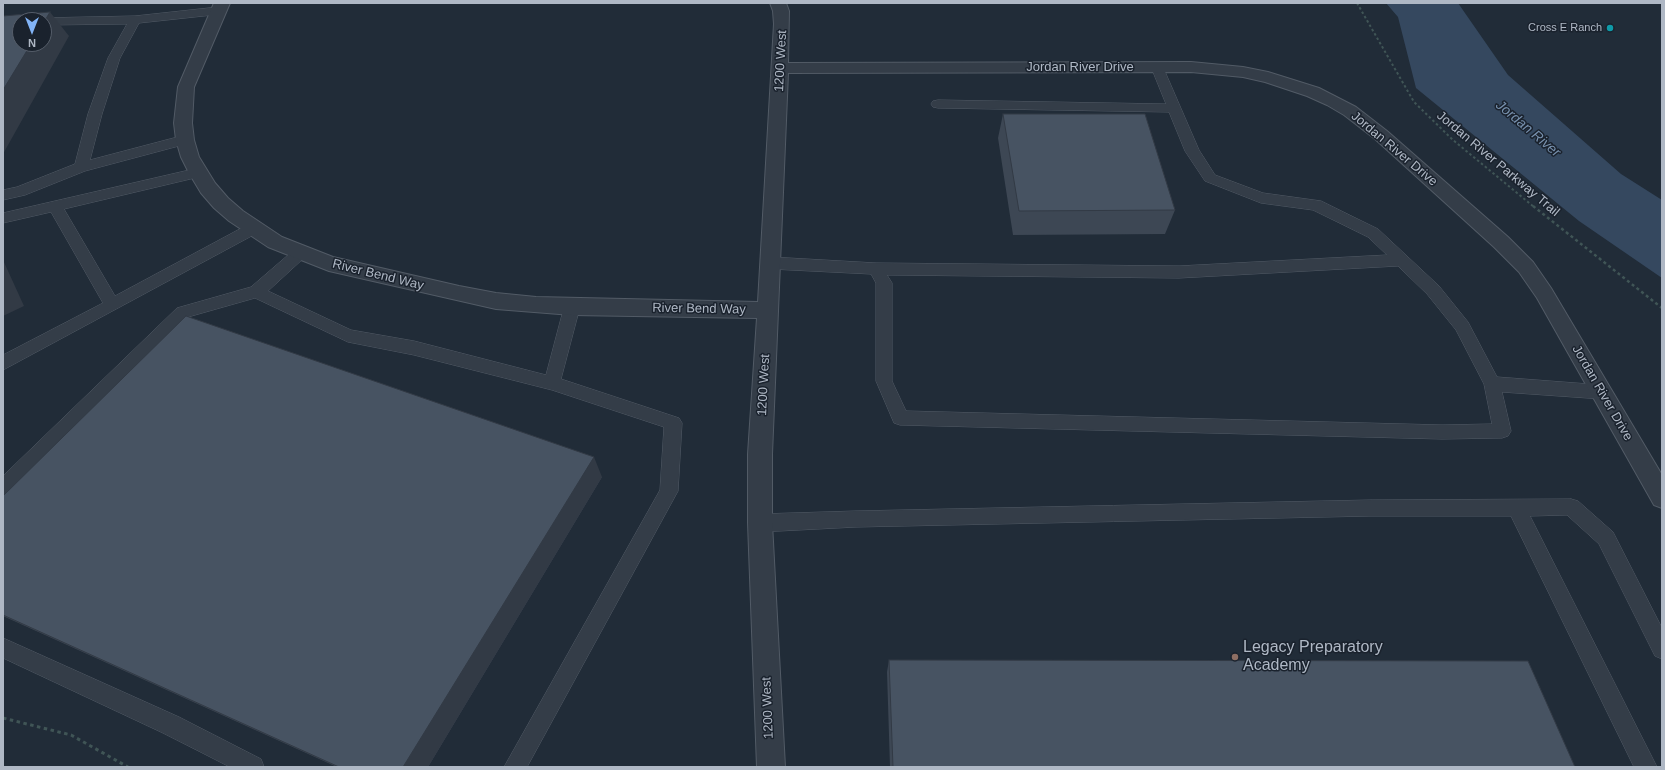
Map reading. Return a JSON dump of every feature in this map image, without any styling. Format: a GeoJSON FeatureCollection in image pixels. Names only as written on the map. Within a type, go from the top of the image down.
{"type":"FeatureCollection","features":[{"type":"Feature","properties":{"kind":"street","name":"1200 West"},"geometry":{"type":"LineString","coordinates":[[771,767],[760,523],[760,454],[780,68],[782,17],[778,3]]}},
{"type":"Feature","properties":{"kind":"street","name":"River Bend Way"},"geometry":{"type":"LineString","coordinates":[[220,7],[186,87],[183,116],[185,140],[190,157],[198,173],[221,203],[274,242],[329,264],[459,294],[536,305],[572,307],[768,310]]}},
{"type":"Feature","properties":{"kind":"street","name":"Jordan River Drive"},"geometry":{"type":"LineString","coordinates":[[780,68],[1157,67],[1217,69],[1268,77],[1313,92],[1350,111],[1366,122],[1501,242],[1526,267],[1544,293],[1662,497]]}},
{"type":"Feature","properties":{"kind":"lane"},"geometry":{"type":"LineString","coordinates":[[52,21],[135,20],[220,7]]}},
{"type":"Feature","properties":{"kind":"lane"},"geometry":{"type":"LineString","coordinates":[[82,168],[95,114],[114,58],[135,20]]}},
{"type":"Feature","properties":{"kind":"lane"},"geometry":{"type":"LineString","coordinates":[[876,268],[884,283],[884,381],[900,418],[1442,432],[1502,431],[1492,384],[1462,326],[1433,290],[1373,234],[1316,205],[1261,198],[1210,178],[1192,151],[1157,67]]}},
{"type":"Feature","properties":{"kind":"lane"},"geometry":{"type":"LineString","coordinates":[[938,104],[1174,108]]}},
{"type":"Feature","properties":{"kind":"lane"},"geometry":{"type":"LineString","coordinates":[[3,195],[20,191],[82,168],[185,140]]}},
{"type":"Feature","properties":{"kind":"lane"},"geometry":{"type":"LineString","coordinates":[[3,218],[198,173]]}},
{"type":"Feature","properties":{"kind":"lane"},"geometry":{"type":"LineString","coordinates":[[55,206],[112,305]]}},
{"type":"Feature","properties":{"kind":"lane"},"geometry":{"type":"LineString","coordinates":[[3,363],[254,228]]}},
{"type":"Feature","properties":{"kind":"lane"},"geometry":{"type":"LineString","coordinates":[[3,488],[183,312],[256,292],[300,253]]}},
{"type":"Feature","properties":{"kind":"lane"},"geometry":{"type":"LineString","coordinates":[[771,263],[876,268],[1179,272],[1402,260]]}},
{"type":"Feature","properties":{"kind":"lane"},"geometry":{"type":"LineString","coordinates":[[256,292],[348,336],[414,348],[552,383],[673,423],[669,491],[515,767]]}},
{"type":"Feature","properties":{"kind":"lane"},"geometry":{"type":"LineString","coordinates":[[552,383],[572,307]]}},
{"type":"Feature","properties":{"kind":"lane"},"geometry":{"type":"LineString","coordinates":[[1492,384],[1602,392]]}},
{"type":"Feature","properties":{"kind":"lane"},"geometry":{"type":"LineString","coordinates":[[1516,507],[1646,767]]}},
{"type":"Feature","properties":{"kind":"lane"},"geometry":{"type":"LineString","coordinates":[[760,523],[880,518],[1370,508],[1571,507],[1606,538],[1662,649]]}},
{"type":"Feature","properties":{"kind":"lane"},"geometry":{"type":"LineString","coordinates":[[3,648],[171,725],[253,767]]}},
{"type":"Feature","properties":{"kind":"path","name":"Jordan River Parkway Trail"},"geometry":{"type":"LineString","coordinates":[[1356,3],[1366,17],[1414,102],[1453,140],[1564,231],[1662,308]]}},
{"type":"Feature","properties":{"kind":"path"},"geometry":{"type":"LineString","coordinates":[[3,718],[71,735],[128,767]]}},
{"type":"Feature","properties":{"kind":"water","name":"Jordan River"},"geometry":{"type":"Polygon","coordinates":[[[1386,3],[1458,3],[1508,75],[1621,174],[1662,200],[1662,278],[1579,221],[1416,88],[1398,17],[1386,3]]]}},
{"type":"Feature","properties":{"kind":"building"},"geometry":{"type":"Polygon","coordinates":[[[12,15],[12,52],[26,52],[3,90],[3,16],[12,15]]]}},
{"type":"Feature","properties":{"kind":"building"},"geometry":{"type":"Polygon","coordinates":[[[1003,114],[1145,114],[1175,210],[1019,211],[1003,114]]]}},
{"type":"Feature","properties":{"kind":"building"},"geometry":{"type":"Polygon","coordinates":[[[186,316],[594,457],[403,767],[339,767],[3,615],[3,496],[186,316]]]}},
{"type":"Feature","properties":{"kind":"building","name":"Legacy Preparatory Academy"},"geometry":{"type":"Polygon","coordinates":[[[889,660],[1528,661],[1575,767],[893,767],[889,660]]]}},
{"type":"Feature","properties":{"kind":"place","name":"Cross E Ranch"},"geometry":{"type":"Point","coordinates":[1610,28]}},
{"type":"Feature","properties":{"kind":"place","name":"Legacy Preparatory Academy"},"geometry":{"type":"Point","coordinates":[1235,657]}}]}
